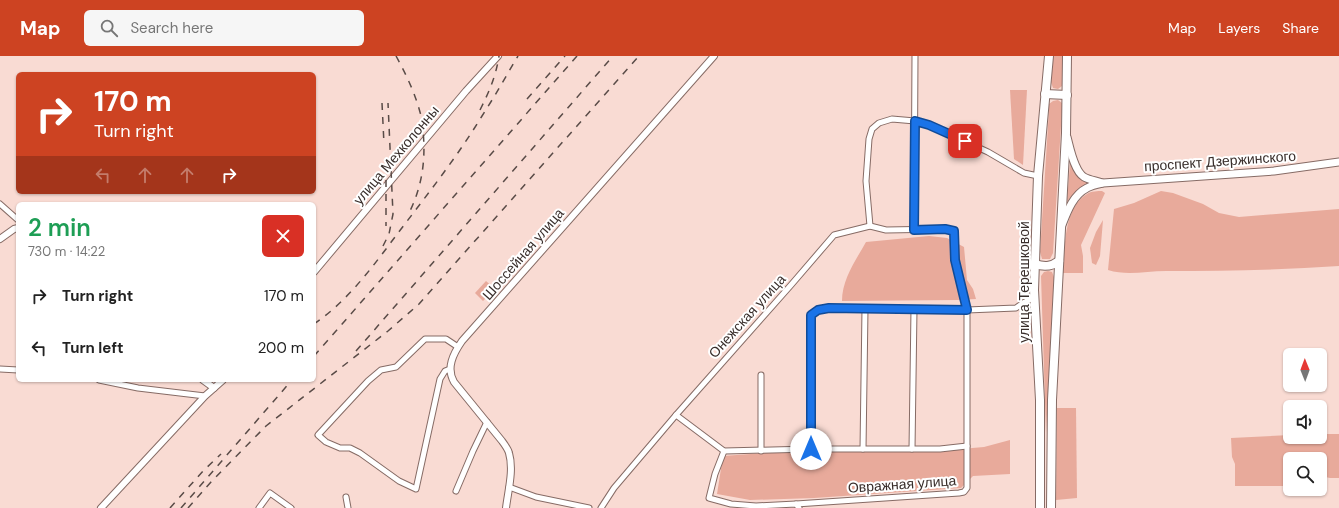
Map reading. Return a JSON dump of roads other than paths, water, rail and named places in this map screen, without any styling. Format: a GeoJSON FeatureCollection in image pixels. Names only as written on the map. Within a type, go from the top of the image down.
{"type":"FeatureCollection","features":[{"type":"Feature","properties":{"kind":"main road","name":"улица Терешковой"},"geometry":{"type":"LineString","coordinates":[[1040,508],[1040,400],[1035,297],[1035,264],[1038,176],[1048,56]]}},
{"type":"Feature","properties":{"kind":"main road"},"geometry":{"type":"LineString","coordinates":[[1051,508],[1052,400],[1066,132],[1067,56]]}},
{"type":"Feature","properties":{"kind":"main road"},"geometry":{"type":"LineString","coordinates":[[1045,94],[1067,95]]}},
{"type":"Feature","properties":{"kind":"main road"},"geometry":{"type":"LineString","coordinates":[[1066,132],[1076,167],[1084,177],[1103,183]]}},
{"type":"Feature","properties":{"kind":"main road","name":"проспект Дзержинского"},"geometry":{"type":"LineString","coordinates":[[1103,183],[1267,171],[1339,162]]}},
{"type":"Feature","properties":{"kind":"main road"},"geometry":{"type":"LineString","coordinates":[[1061,227],[1070,206],[1078,196],[1086,188],[1103,183]]}},
{"type":"Feature","properties":{"kind":"main road"},"geometry":{"type":"LineString","coordinates":[[1035,264],[1047,266],[1054,265],[1059,261]]}},
{"type":"Feature","properties":{"kind":"street","name":"улица Мехколонны"},"geometry":{"type":"LineString","coordinates":[[316,270],[466,91],[498,56]]}},
{"type":"Feature","properties":{"kind":"street","name":"Шоссейная улица"},"geometry":{"type":"LineString","coordinates":[[450,369],[451,362],[458,347],[714,56]]}},
{"type":"Feature","properties":{"kind":"street"},"geometry":{"type":"LineString","coordinates":[[914,230],[915,56]]}},
{"type":"Feature","properties":{"kind":"street"},"geometry":{"type":"LineString","coordinates":[[870,226],[866,181],[869,139],[872,129],[878,123],[892,119],[915,121],[929,125],[988,152],[1024,173],[1038,176]]}},
{"type":"Feature","properties":{"kind":"street"},"geometry":{"type":"LineString","coordinates":[[0,204],[16,218]]}},
{"type":"Feature","properties":{"kind":"street","name":"Онежская улица"},"geometry":{"type":"LineString","coordinates":[[601,508],[614,488],[676,415],[834,235],[870,226],[886,230],[945,229],[954,231],[955,260],[967,310]]}},
{"type":"Feature","properties":{"kind":"street"},"geometry":{"type":"LineString","coordinates":[[0,239],[16,228]]}},
{"type":"Feature","properties":{"kind":"street"},"geometry":{"type":"LineString","coordinates":[[811,449],[811,315],[818,310],[829,308],[967,310],[1016,308],[1023,302],[1035,297]]}},
{"type":"Feature","properties":{"kind":"street"},"geometry":{"type":"LineString","coordinates":[[862,449],[865,309]]}},
{"type":"Feature","properties":{"kind":"street"},"geometry":{"type":"LineString","coordinates":[[912,449],[914,309]]}},
{"type":"Feature","properties":{"kind":"street"},"geometry":{"type":"LineString","coordinates":[[676,415],[724,451],[940,449],[967,446],[967,310]]}},
{"type":"Feature","properties":{"kind":"street"},"geometry":{"type":"LineString","coordinates":[[458,347],[446,339],[425,339],[396,367],[381,370],[368,381],[318,435],[326,442],[340,448],[350,448],[360,453],[399,481],[416,490],[440,379],[445,371],[450,369],[451,377],[454,382],[509,451],[509,487],[506,508]]}},
{"type":"Feature","properties":{"kind":"street"},"geometry":{"type":"LineString","coordinates":[[0,369],[16,370]]}},
{"type":"Feature","properties":{"kind":"street"},"geometry":{"type":"LineString","coordinates":[[761,375],[761,451]]}},
{"type":"Feature","properties":{"kind":"street"},"geometry":{"type":"LineString","coordinates":[[109,382],[138,388],[205,396]]}},
{"type":"Feature","properties":{"kind":"street"},"geometry":{"type":"LineString","coordinates":[[206,382],[214,388]]}},
{"type":"Feature","properties":{"kind":"street"},"geometry":{"type":"LineString","coordinates":[[101,508],[205,396],[221,382]]}},
{"type":"Feature","properties":{"kind":"street"},"geometry":{"type":"LineString","coordinates":[[456,492],[487,422]]}},
{"type":"Feature","properties":{"kind":"street","name":"Овражная улица"},"geometry":{"type":"LineString","coordinates":[[724,451],[715,474],[709,498],[731,504],[756,506],[797,506],[964,492],[967,488],[967,446]]}},
{"type":"Feature","properties":{"kind":"street"},"geometry":{"type":"LineString","coordinates":[[509,487],[536,497],[589,508]]}},
{"type":"Feature","properties":{"kind":"street"},"geometry":{"type":"LineString","coordinates":[[259,508],[270,493],[291,508]]}},
{"type":"Feature","properties":{"kind":"street"},"geometry":{"type":"LineString","coordinates":[[346,497],[348,508]]}},
{"type":"Feature","properties":{"kind":"railway"},"geometry":{"type":"LineString","coordinates":[[396,56],[414,93],[423,124],[424,152],[422,173],[417,193],[409,213]]}},
{"type":"Feature","properties":{"kind":"railway"},"geometry":{"type":"LineString","coordinates":[[480,110],[492,84],[499,56]]}},
{"type":"Feature","properties":{"kind":"railway"},"geometry":{"type":"LineString","coordinates":[[316,322],[338,305],[360,282],[431,190],[472,131],[518,56]]}},
{"type":"Feature","properties":{"kind":"railway"},"geometry":{"type":"LineString","coordinates":[[527,99],[565,56]]}},
{"type":"Feature","properties":{"kind":"railway"},"geometry":{"type":"LineString","coordinates":[[316,354],[577,56]]}},
{"type":"Feature","properties":{"kind":"railway"},"geometry":{"type":"LineString","coordinates":[[356,351],[613,56]]}},
{"type":"Feature","properties":{"kind":"railway"},"geometry":{"type":"LineString","coordinates":[[188,508],[211,482],[266,426],[388,331],[419,304],[639,56]]}},
{"type":"Feature","properties":{"kind":"railway"},"geometry":{"type":"LineString","coordinates":[[382,103],[384,144]]}},
{"type":"Feature","properties":{"kind":"railway"},"geometry":{"type":"LineString","coordinates":[[383,246],[389,234],[393,214],[388,103]]}},
{"type":"Feature","properties":{"kind":"railway"},"geometry":{"type":"LineString","coordinates":[[386,180],[386,226]]}},
{"type":"Feature","properties":{"kind":"railway"},"geometry":{"type":"LineString","coordinates":[[181,508],[290,382]]}},
{"type":"Feature","properties":{"kind":"railway"},"geometry":{"type":"LineString","coordinates":[[170,508],[203,471],[221,454]]}}]}
